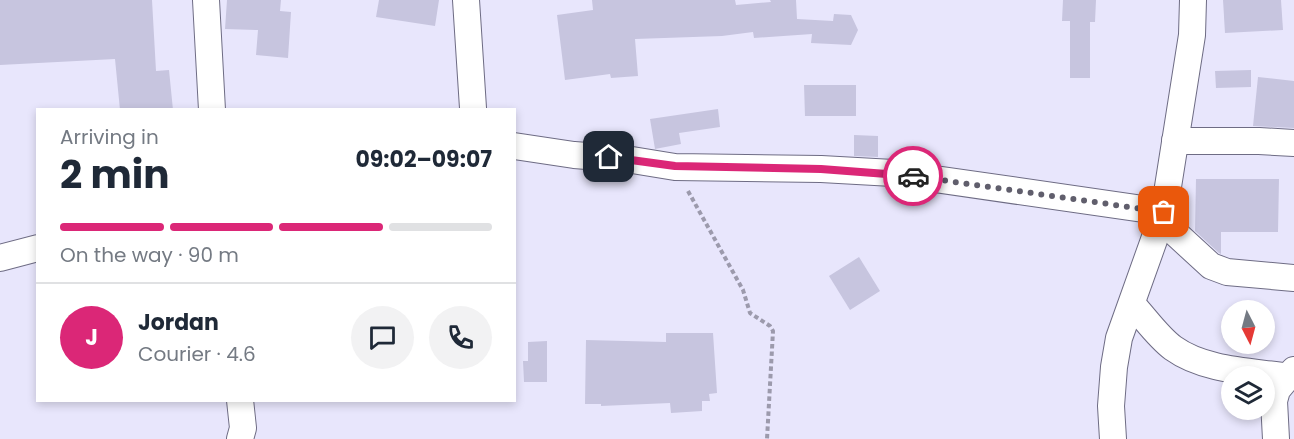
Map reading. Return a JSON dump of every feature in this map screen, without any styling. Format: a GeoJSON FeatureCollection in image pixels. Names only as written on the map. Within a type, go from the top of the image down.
{"type":"FeatureCollection","features":[{"type":"Feature","properties":{"kind":"street"},"geometry":{"type":"LineString","coordinates":[[206,0],[212,108]]}},
{"type":"Feature","properties":{"kind":"street"},"geometry":{"type":"LineString","coordinates":[[466,0],[473,108]]}},
{"type":"Feature","properties":{"kind":"street"},"geometry":{"type":"LineString","coordinates":[[1113,439],[1111,406],[1119,338],[1163,216],[1192,35],[1193,0]]}},
{"type":"Feature","properties":{"kind":"street"},"geometry":{"type":"LineString","coordinates":[[1175,141],[1259,141],[1294,144]]}},
{"type":"Feature","properties":{"kind":"street"},"geometry":{"type":"LineString","coordinates":[[516,146],[675,166],[893,173],[1163,216],[1211,266],[1227,272],[1294,278]]}},
{"type":"Feature","properties":{"kind":"street"},"geometry":{"type":"LineString","coordinates":[[0,258],[36,249]]}},
{"type":"Feature","properties":{"kind":"street"},"geometry":{"type":"LineString","coordinates":[[1132,304],[1171,347],[1186,356],[1209,365],[1292,373]]}},
{"type":"Feature","properties":{"kind":"street"},"geometry":{"type":"LineString","coordinates":[[1276,439],[1274,401],[1277,390],[1292,373]]}},
{"type":"Feature","properties":{"kind":"street"},"geometry":{"type":"LineString","coordinates":[[240,402],[247,435]]}},
{"type":"Feature","properties":{"kind":"path"},"geometry":{"type":"LineString","coordinates":[[675,166],[743,290],[750,313],[770,326],[773,331],[767,439]]}},
{"type":"Feature","properties":{"kind":"building"},"geometry":{"type":"Polygon","coordinates":[[[0,0],[152,0],[156,71],[169,70],[173,108],[120,108],[115,59],[0,65],[0,0]]]}},
{"type":"Feature","properties":{"kind":"building"},"geometry":{"type":"Polygon","coordinates":[[[227,0],[281,0],[280,11],[291,12],[288,58],[256,55],[258,30],[225,29],[227,0]]]}},
{"type":"Feature","properties":{"kind":"building"},"geometry":{"type":"Polygon","coordinates":[[[379,0],[439,0],[435,26],[376,17],[379,0]]]}},
{"type":"Feature","properties":{"kind":"building"},"geometry":{"type":"Polygon","coordinates":[[[592,0],[735,0],[736,5],[771,2],[770,0],[796,0],[797,19],[833,21],[834,14],[851,15],[858,30],[851,45],[811,43],[812,34],[754,38],[753,32],[722,36],[635,39],[638,76],[611,78],[610,74],[565,80],[557,15],[593,10],[592,0]]]}},
{"type":"Feature","properties":{"kind":"building"},"geometry":{"type":"Polygon","coordinates":[[[1063,0],[1096,0],[1095,22],[1090,22],[1090,78],[1070,78],[1070,21],[1062,21],[1063,0]]]}},
{"type":"Feature","properties":{"kind":"building"},"geometry":{"type":"Polygon","coordinates":[[[1223,0],[1281,0],[1283,30],[1225,33],[1223,0]]]}},
{"type":"Feature","properties":{"kind":"building"},"geometry":{"type":"Polygon","coordinates":[[[1251,70],[1251,87],[1216,88],[1215,71],[1251,70]]]}},
{"type":"Feature","properties":{"kind":"building"},"geometry":{"type":"Polygon","coordinates":[[[1258,77],[1294,81],[1294,128],[1253,126],[1258,77]]]}},
{"type":"Feature","properties":{"kind":"building"},"geometry":{"type":"Polygon","coordinates":[[[804,85],[856,85],[856,116],[805,116],[804,85]]]}},
{"type":"Feature","properties":{"kind":"building"},"geometry":{"type":"Polygon","coordinates":[[[718,109],[720,127],[679,133],[681,144],[655,149],[650,119],[718,109]]]}},
{"type":"Feature","properties":{"kind":"building"},"geometry":{"type":"Polygon","coordinates":[[[854,135],[878,136],[878,157],[854,156],[854,135]]]}},
{"type":"Feature","properties":{"kind":"building"},"geometry":{"type":"Polygon","coordinates":[[[1196,179],[1279,179],[1278,232],[1221,232],[1221,254],[1219,253],[1195,231],[1196,179]]]}},
{"type":"Feature","properties":{"kind":"building"},"geometry":{"type":"Polygon","coordinates":[[[859,257],[880,291],[850,310],[829,276],[859,257]]]}},
{"type":"Feature","properties":{"kind":"building"},"geometry":{"type":"Polygon","coordinates":[[[666,333],[713,333],[717,393],[709,394],[710,401],[702,401],[702,411],[671,413],[670,403],[601,406],[601,404],[585,404],[586,340],[666,342],[666,333]]]}},
{"type":"Feature","properties":{"kind":"building"},"geometry":{"type":"Polygon","coordinates":[[[547,341],[547,382],[524,382],[523,361],[528,361],[528,342],[547,341]]]}},
{"type":"Feature","properties":{"kind":"way so far"},"geometry":{"type":"LineString","coordinates":[[913,176],[1164,212]]}},
{"type":"Feature","properties":{"kind":"route"},"geometry":{"type":"LineString","coordinates":[[609,157],[675,166],[821,169],[913,176]]}}]}
